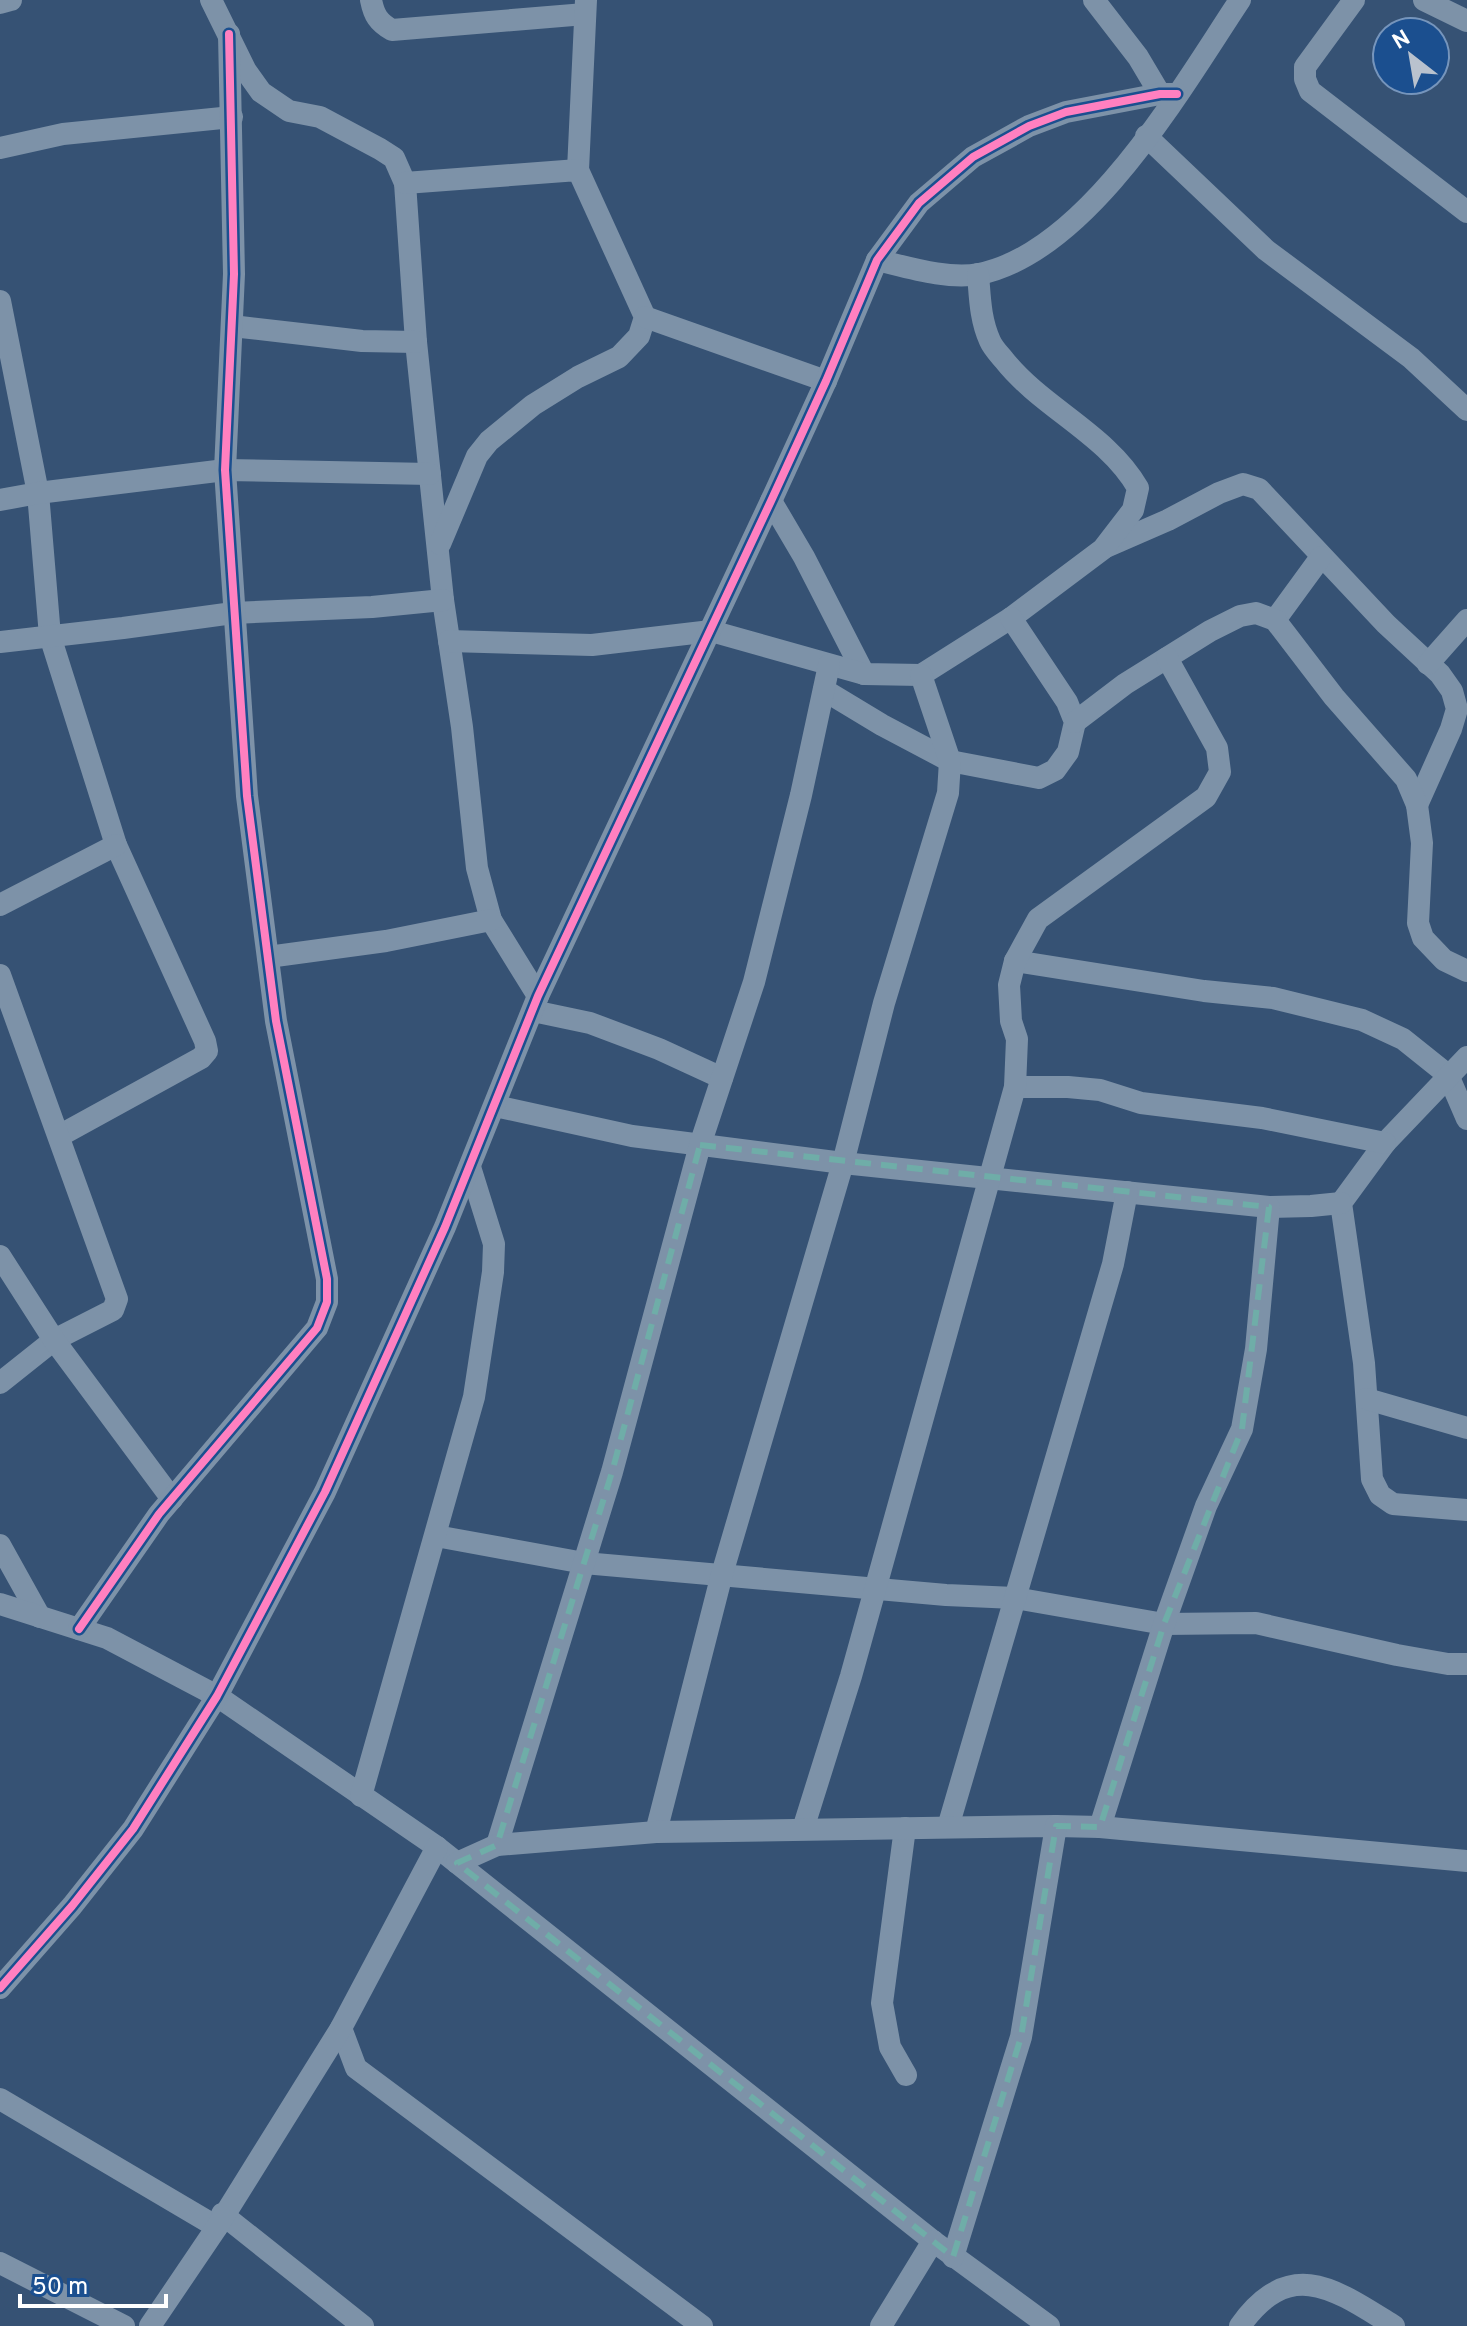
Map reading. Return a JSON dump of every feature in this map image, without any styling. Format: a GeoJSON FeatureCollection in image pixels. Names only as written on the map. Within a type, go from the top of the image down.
{"type":"FeatureCollection","features":[{"type":"Feature","properties":{"kind":"street"},"geometry":{"type":"LineString","coordinates":[[0,3],[11,0]]}},
{"type":"Feature","properties":{"kind":"street"},"geometry":{"type":"LineString","coordinates":[[211,0],[246,71],[261,92],[289,111],[320,117],[380,149],[394,158],[405,183],[416,342],[443,600],[462,727],[477,868],[491,920],[536,1004],[659,1049],[722,1078]]}},
{"type":"Feature","properties":{"kind":"street"},"geometry":{"type":"LineString","coordinates":[[371,0],[380,24],[392,30],[586,7],[578,170],[645,317],[639,336],[619,357],[578,377],[533,405],[489,441],[472,466],[438,549]]}},
{"type":"Feature","properties":{"kind":"street"},"geometry":{"type":"LineString","coordinates":[[1094,0],[1169,94]]}},
{"type":"Feature","properties":{"kind":"street"},"geometry":{"type":"LineString","coordinates":[[877,260],[930,273],[978,274],[1020,258],[1062,232],[1099,198],[1146,136],[1169,94],[1240,0]]}},
{"type":"Feature","properties":{"kind":"street"},"geometry":{"type":"LineString","coordinates":[[1354,0],[1305,67],[1305,79],[1310,91],[1467,212]]}},
{"type":"Feature","properties":{"kind":"street"},"geometry":{"type":"LineString","coordinates":[[1424,0],[1467,21]]}},
{"type":"Feature","properties":{"kind":"street"},"geometry":{"type":"LineString","coordinates":[[79,1629],[172,1499],[317,1328],[327,1302],[327,1279],[276,1021],[247,796],[225,470],[234,274],[229,34]]}},
{"type":"Feature","properties":{"kind":"street"},"geometry":{"type":"LineString","coordinates":[[0,1988],[72,1906],[133,1829],[217,1696],[325,1492],[470,1167],[536,1004],[826,381],[877,260],[919,203],[973,157],[1029,126],[1066,112],[1169,94]]}},
{"type":"Feature","properties":{"kind":"street"},"geometry":{"type":"LineString","coordinates":[[0,148],[63,134],[232,117]]}},
{"type":"Feature","properties":{"kind":"street"},"geometry":{"type":"LineString","coordinates":[[1146,136],[1266,250],[1411,358],[1467,410]]}},
{"type":"Feature","properties":{"kind":"street"},"geometry":{"type":"LineString","coordinates":[[405,183],[578,170]]}},
{"type":"Feature","properties":{"kind":"street"},"geometry":{"type":"LineString","coordinates":[[978,274],[981,313],[990,343],[1020,380],[1128,471],[1138,488],[1133,510],[1103,549]]}},
{"type":"Feature","properties":{"kind":"street"},"geometry":{"type":"LineString","coordinates":[[0,301],[38,493],[50,636],[116,845],[207,1051],[201,1058],[59,1136]]}},
{"type":"Feature","properties":{"kind":"street"},"geometry":{"type":"LineString","coordinates":[[645,317],[826,381]]}},
{"type":"Feature","properties":{"kind":"street"},"geometry":{"type":"LineString","coordinates":[[232,326],[362,341],[416,342]]}},
{"type":"Feature","properties":{"kind":"street"},"geometry":{"type":"LineString","coordinates":[[0,500],[225,470],[430,474]]}},
{"type":"Feature","properties":{"kind":"street"},"geometry":{"type":"LineString","coordinates":[[449,641],[592,645],[711,631],[864,674],[921,675],[1011,618],[1103,549],[1243,484],[1259,489],[1452,691],[1457,709],[1451,729],[1417,805]]}},
{"type":"Feature","properties":{"kind":"street"},"geometry":{"type":"LineString","coordinates":[[771,501],[804,557],[864,674]]}},
{"type":"Feature","properties":{"kind":"street"},"geometry":{"type":"LineString","coordinates":[[1275,620],[1321,557]]}},
{"type":"Feature","properties":{"kind":"street"},"geometry":{"type":"LineString","coordinates":[[0,642],[233,613],[372,607],[443,600]]}},
{"type":"Feature","properties":{"kind":"street"},"geometry":{"type":"LineString","coordinates":[[1075,722],[1125,684],[1210,631],[1240,616],[1256,613],[1275,620],[1334,697],[1406,779],[1417,805],[1422,843],[1418,923],[1423,938],[1444,960],[1467,971]]}},
{"type":"Feature","properties":{"kind":"street"},"geometry":{"type":"LineString","coordinates":[[824,690],[950,761],[1039,778],[1055,770],[1068,752],[1075,722],[1067,702],[1011,618]]}},
{"type":"Feature","properties":{"kind":"street"},"geometry":{"type":"LineString","coordinates":[[1428,664],[1467,620]]}},
{"type":"Feature","properties":{"kind":"street"},"geometry":{"type":"LineString","coordinates":[[803,1829],[876,1588],[1015,1087],[1017,1039],[1011,1021],[1009,985],[1015,961],[1038,919],[1206,797],[1220,772],[1217,748],[1167,658]]}},
{"type":"Feature","properties":{"kind":"street"},"geometry":{"type":"LineString","coordinates":[[497,1845],[612,1472],[700,1145],[754,982],[801,795],[829,665]]}},
{"type":"Feature","properties":{"kind":"street"},"geometry":{"type":"LineString","coordinates":[[656,1832],[722,1574],[843,1163],[884,1003],[948,793],[950,761],[921,675]]}},
{"type":"Feature","properties":{"kind":"street"},"geometry":{"type":"LineString","coordinates":[[0,905],[116,845]]}},
{"type":"Feature","properties":{"kind":"street"},"geometry":{"type":"LineString","coordinates":[[268,957],[386,941],[491,920]]}},
{"type":"Feature","properties":{"kind":"street"},"geometry":{"type":"LineString","coordinates":[[1015,961],[1204,991],[1273,998],[1362,1020],[1403,1039],[1448,1075],[1467,1119]]}},
{"type":"Feature","properties":{"kind":"street"},"geometry":{"type":"LineString","coordinates":[[0,975],[117,1299],[113,1310],[54,1340],[0,1383]]}},
{"type":"Feature","properties":{"kind":"street"},"geometry":{"type":"LineString","coordinates":[[1467,1057],[1385,1143],[1341,1203],[1367,1399],[1372,1479],[1380,1495],[1393,1504],[1467,1510]]}},
{"type":"Feature","properties":{"kind":"street"},"geometry":{"type":"LineString","coordinates":[[1015,1087],[1100,1090],[1141,1103],[1262,1118],[1385,1143]]}},
{"type":"Feature","properties":{"kind":"street"},"geometry":{"type":"LineString","coordinates":[[495,1106],[632,1136],[843,1163],[1269,1207],[1341,1203]]}},
{"type":"Feature","properties":{"kind":"street"},"geometry":{"type":"LineString","coordinates":[[361,1796],[474,1397],[493,1272],[494,1244],[470,1167]]}},
{"type":"Feature","properties":{"kind":"street"},"geometry":{"type":"LineString","coordinates":[[948,1827],[1113,1264],[1127,1192]]}},
{"type":"Feature","properties":{"kind":"street"},"geometry":{"type":"LineString","coordinates":[[1100,1827],[1164,1624],[1206,1506],[1242,1429],[1256,1349],[1269,1207]]}},
{"type":"Feature","properties":{"kind":"street"},"geometry":{"type":"LineString","coordinates":[[0,1256],[54,1340],[172,1499]]}},
{"type":"Feature","properties":{"kind":"street"},"geometry":{"type":"LineString","coordinates":[[1367,1399],[1467,1428]]}},
{"type":"Feature","properties":{"kind":"street"},"geometry":{"type":"LineString","coordinates":[[436,1536],[584,1563],[1015,1598],[1164,1624],[1256,1623],[1397,1655],[1448,1664],[1467,1664]]}},
{"type":"Feature","properties":{"kind":"street"},"geometry":{"type":"LineString","coordinates":[[0,1545],[40,1617]]}},
{"type":"Feature","properties":{"kind":"street"},"geometry":{"type":"LineString","coordinates":[[0,1604],[107,1638],[217,1696],[437,1847],[953,2257],[1049,2326]]}},
{"type":"Feature","properties":{"kind":"street"},"geometry":{"type":"LineString","coordinates":[[457,1863],[497,1845],[656,1832],[1056,1826],[1100,1827],[1467,1861]]}},
{"type":"Feature","properties":{"kind":"street"},"geometry":{"type":"LineString","coordinates":[[953,2257],[1021,2037],[1056,1826]]}},
{"type":"Feature","properties":{"kind":"street"},"geometry":{"type":"LineString","coordinates":[[905,1828],[882,2003],[890,2047],[906,2075]]}},
{"type":"Feature","properties":{"kind":"street"},"geometry":{"type":"LineString","coordinates":[[150,2326],[341,2028],[437,1847]]}},
{"type":"Feature","properties":{"kind":"street"},"geometry":{"type":"LineString","coordinates":[[341,2028],[356,2068],[702,2326]]}},
{"type":"Feature","properties":{"kind":"street"},"geometry":{"type":"LineString","coordinates":[[315,2070],[356,2068]]}},
{"type":"Feature","properties":{"kind":"street"},"geometry":{"type":"LineString","coordinates":[[0,2099],[220,2221],[363,2326]]}},
{"type":"Feature","properties":{"kind":"street"},"geometry":{"type":"LineString","coordinates":[[881,2326],[933,2241]]}},
{"type":"Feature","properties":{"kind":"street"},"geometry":{"type":"LineString","coordinates":[[0,2263],[124,2326]]}},
{"type":"Feature","properties":{"kind":"street"},"geometry":{"type":"LineString","coordinates":[[1240,2326],[1251,2310],[1283,2287],[1312,2284],[1345,2296],[1394,2326]]}},
{"type":"Feature","properties":{"kind":"highlighted area"},"geometry":{"type":"Polygon","coordinates":[[[700,1145],[1269,1207],[1242,1429],[1164,1624],[1100,1827],[1056,1826],[1021,2037],[953,2257],[457,1863],[497,1845],[612,1472],[700,1145]]]}},
{"type":"Feature","properties":{"kind":"cycle path"},"geometry":{"type":"LineString","coordinates":[[79,1629],[159,1514],[317,1328],[327,1302],[327,1279],[276,1021],[247,796],[225,470],[234,274],[229,34]]}},
{"type":"Feature","properties":{"kind":"cycle path"},"geometry":{"type":"LineString","coordinates":[[0,1988],[72,1906],[133,1829],[217,1696],[325,1492],[445,1227],[538,996],[771,501],[877,260],[919,203],[973,157],[1029,126],[1066,112],[1160,94],[1177,94]]}}]}
